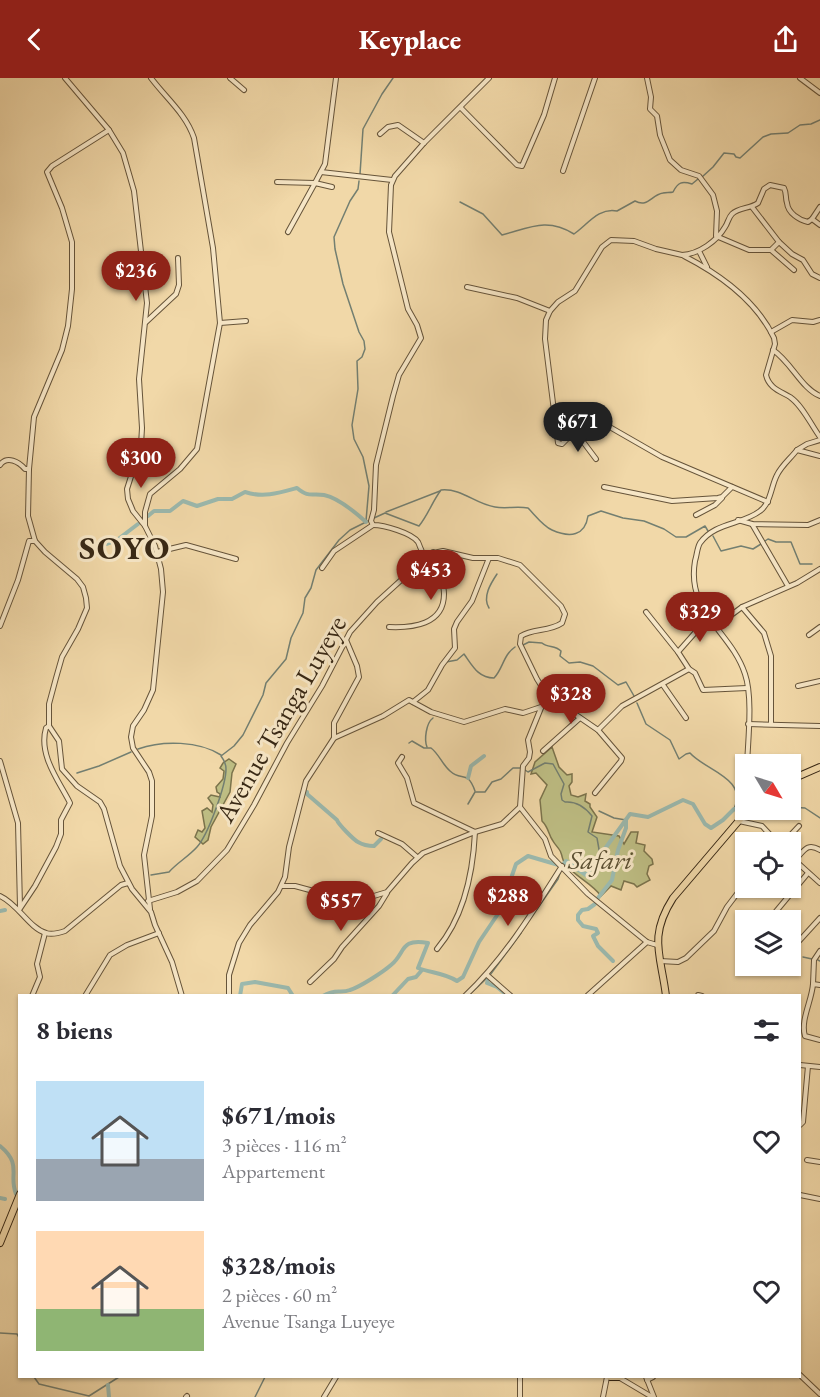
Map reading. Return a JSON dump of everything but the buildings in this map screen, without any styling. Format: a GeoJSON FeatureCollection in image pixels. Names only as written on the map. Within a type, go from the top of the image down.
{"type":"FeatureCollection","features":[{"type":"Feature","properties":{"kind":"highway"},"geometry":{"type":"LineString","coordinates":[[801,775],[820,767]]}},
{"type":"Feature","properties":{"kind":"highway"},"geometry":{"type":"LineString","coordinates":[[666,994],[657,945],[663,913],[672,898],[740,821]]}},
{"type":"Feature","properties":{"kind":"highway"},"geometry":{"type":"LineString","coordinates":[[0,1243],[18,1199]]}},
{"type":"Feature","properties":{"kind":"street"},"geometry":{"type":"LineString","coordinates":[[65,78],[109,130],[123,153],[134,190],[144,266],[147,303],[139,379],[141,445],[127,489],[133,511],[145,526],[157,552],[163,592],[153,690],[144,710],[133,726],[131,737],[133,748],[149,772],[154,799],[144,855],[148,901],[172,962],[181,994]]}},
{"type":"Feature","properties":{"kind":"street"},"geometry":{"type":"LineString","coordinates":[[145,526],[150,494],[190,459],[197,449],[220,323],[213,248],[194,138],[181,112],[151,78]]}},
{"type":"Feature","properties":{"kind":"street"},"geometry":{"type":"LineString","coordinates":[[230,78],[244,90]]}},
{"type":"Feature","properties":{"kind":"street"},"geometry":{"type":"LineString","coordinates":[[288,232],[325,164],[336,78]]}},
{"type":"Feature","properties":{"kind":"street"},"geometry":{"type":"LineString","coordinates":[[322,568],[339,547],[372,521],[376,465],[393,396],[399,375],[421,338],[408,309],[389,232],[392,180],[424,143],[489,78]]}},
{"type":"Feature","properties":{"kind":"street"},"geometry":{"type":"LineString","coordinates":[[460,108],[517,165],[522,166],[544,116],[555,78]]}},
{"type":"Feature","properties":{"kind":"street"},"geometry":{"type":"LineString","coordinates":[[563,171],[596,78]]}},
{"type":"Feature","properties":{"kind":"street"},"geometry":{"type":"LineString","coordinates":[[647,78],[651,97],[650,109],[657,116],[660,135],[670,159],[681,170],[699,176],[713,195],[717,211],[716,236]]}},
{"type":"Feature","properties":{"kind":"street"},"geometry":{"type":"LineString","coordinates":[[800,78],[820,93]]}},
{"type":"Feature","properties":{"kind":"street"},"geometry":{"type":"LineString","coordinates":[[380,134],[388,127],[398,125],[424,143]]}},
{"type":"Feature","properties":{"kind":"street"},"geometry":{"type":"LineString","coordinates":[[109,130],[46,172],[62,208],[72,242],[72,289],[68,326],[62,350],[34,417],[29,469],[28,516],[35,541],[77,579],[83,588],[87,608],[62,657],[49,704],[49,726],[59,741],[62,769],[77,786],[100,802],[120,866],[128,883],[151,912]]}},
{"type":"Feature","properties":{"kind":"street"},"geometry":{"type":"LineString","coordinates":[[321,172],[392,180]]}},
{"type":"Feature","properties":{"kind":"street"},"geometry":{"type":"LineString","coordinates":[[277,182],[315,183],[332,187]]}},
{"type":"Feature","properties":{"kind":"street"},"geometry":{"type":"LineString","coordinates":[[682,255],[699,251],[724,229],[730,215],[758,203],[767,187],[780,186],[786,191],[787,206],[803,221],[808,222],[812,219],[820,207]]}},
{"type":"Feature","properties":{"kind":"street"},"geometry":{"type":"LineString","coordinates":[[752,207],[779,242],[803,260],[812,274],[820,278]]}},
{"type":"Feature","properties":{"kind":"street"},"geometry":{"type":"LineString","coordinates":[[812,219],[820,225]]}},
{"type":"Feature","properties":{"kind":"street"},"geometry":{"type":"LineString","coordinates":[[716,236],[749,249],[771,250],[794,270]]}},
{"type":"Feature","properties":{"kind":"street"},"geometry":{"type":"LineString","coordinates":[[747,754],[746,677],[739,657],[708,618],[698,601],[693,575],[698,548],[714,531],[757,513],[768,502],[777,475],[784,463],[797,450],[820,439],[798,404],[790,397],[779,393],[767,380],[766,375],[775,344],[771,332],[745,297],[707,267],[682,255],[634,241],[610,240],[602,247],[575,291],[558,302],[546,320],[545,339],[558,442],[562,444],[588,418],[594,418],[662,457],[768,502]]}},
{"type":"Feature","properties":{"kind":"street"},"geometry":{"type":"LineString","coordinates":[[771,250],[779,242]]}},
{"type":"Feature","properties":{"kind":"street"},"geometry":{"type":"LineString","coordinates":[[699,251],[707,267]]}},
{"type":"Feature","properties":{"kind":"street"},"geometry":{"type":"LineString","coordinates":[[146,323],[176,294],[179,285],[178,258]]}},
{"type":"Feature","properties":{"kind":"street"},"geometry":{"type":"LineString","coordinates":[[467,287],[517,298],[550,311]]}},
{"type":"Feature","properties":{"kind":"street"},"geometry":{"type":"LineString","coordinates":[[771,332],[792,320],[813,322],[820,320]]}},
{"type":"Feature","properties":{"kind":"street"},"geometry":{"type":"LineString","coordinates":[[220,323],[246,321]]}},
{"type":"Feature","properties":{"kind":"street"},"geometry":{"type":"LineString","coordinates":[[773,350],[790,365],[810,390],[820,396]]}},
{"type":"Feature","properties":{"kind":"street"},"geometry":{"type":"LineString","coordinates":[[572,434],[584,443],[596,459]]}},
{"type":"Feature","properties":{"kind":"street"},"geometry":{"type":"LineString","coordinates":[[797,450],[820,456]]}},
{"type":"Feature","properties":{"kind":"street"},"geometry":{"type":"LineString","coordinates":[[0,465],[3,461],[10,459],[25,469],[29,469]]}},
{"type":"Feature","properties":{"kind":"street"},"geometry":{"type":"LineString","coordinates":[[604,487],[672,501],[722,497]]}},
{"type":"Feature","properties":{"kind":"street"},"geometry":{"type":"LineString","coordinates":[[696,515],[715,505],[733,487]]}},
{"type":"Feature","properties":{"kind":"street"},"geometry":{"type":"LineString","coordinates":[[737,520],[753,524],[808,525],[820,519]]}},
{"type":"Feature","properties":{"kind":"street"},"geometry":{"type":"LineString","coordinates":[[372,521],[408,535],[418,542],[424,555],[433,552],[450,552],[473,558],[498,558],[520,565],[561,606],[565,619],[557,626],[525,633],[520,640],[541,686],[554,700],[598,730],[622,759],[595,793]]}},
{"type":"Feature","properties":{"kind":"street"},"geometry":{"type":"LineString","coordinates":[[753,524],[788,586]]}},
{"type":"Feature","properties":{"kind":"street"},"geometry":{"type":"LineString","coordinates":[[0,626],[18,580],[26,547],[30,541],[35,541]]}},
{"type":"Feature","properties":{"kind":"street"},"geometry":{"type":"LineString","coordinates":[[157,552],[186,545],[236,559]]}},
{"type":"Feature","properties":{"kind":"street"},"geometry":{"type":"LineString","coordinates":[[389,627],[425,624],[435,617],[443,603],[444,593],[433,552]]}},
{"type":"Feature","properties":{"kind":"street","name":"Avenue Tsanga Luyeye"},"geometry":{"type":"LineString","coordinates":[[148,901],[177,892],[197,881],[227,850],[255,805],[287,743],[356,624],[410,572],[424,555]]}},
{"type":"Feature","properties":{"kind":"street"},"geometry":{"type":"LineString","coordinates":[[413,702],[428,690],[442,665],[456,648],[454,629],[462,613],[472,602],[489,558]]}},
{"type":"Feature","properties":{"kind":"street"},"geometry":{"type":"LineString","coordinates":[[715,627],[742,607],[820,569]]}},
{"type":"Feature","properties":{"kind":"street"},"geometry":{"type":"LineString","coordinates":[[742,607],[764,633],[771,656],[771,724]]}},
{"type":"Feature","properties":{"kind":"street"},"geometry":{"type":"LineString","coordinates":[[646,612],[689,669],[695,673],[704,691],[747,688]]}},
{"type":"Feature","properties":{"kind":"street"},"geometry":{"type":"LineString","coordinates":[[678,652],[708,618]]}},
{"type":"Feature","properties":{"kind":"street"},"geometry":{"type":"LineString","coordinates":[[809,635],[820,627]]}},
{"type":"Feature","properties":{"kind":"street"},"geometry":{"type":"LineString","coordinates":[[334,738],[334,723],[359,677],[346,639]]}},
{"type":"Feature","properties":{"kind":"street"},"geometry":{"type":"LineString","coordinates":[[598,730],[622,706],[689,669]]}},
{"type":"Feature","properties":{"kind":"street"},"geometry":{"type":"LineString","coordinates":[[798,686],[820,681]]}},
{"type":"Feature","properties":{"kind":"street"},"geometry":{"type":"LineString","coordinates":[[663,685],[686,718]]}},
{"type":"Feature","properties":{"kind":"street"},"geometry":{"type":"LineString","coordinates":[[423,695],[423,709]]}},
{"type":"Feature","properties":{"kind":"street"},"geometry":{"type":"LineString","coordinates":[[229,994],[230,975],[239,943],[250,925],[282,886],[289,847],[306,781],[334,738],[383,716],[409,700],[423,709],[464,722],[505,709],[519,714],[554,700]]}},
{"type":"Feature","properties":{"kind":"street"},"geometry":{"type":"LineString","coordinates":[[310,982],[334,959],[417,857],[475,832],[502,824],[520,807],[523,766],[530,752],[528,740],[541,707]]}},
{"type":"Feature","properties":{"kind":"street"},"geometry":{"type":"LineString","coordinates":[[543,752],[580,718]]}},
{"type":"Feature","properties":{"kind":"street"},"geometry":{"type":"LineString","coordinates":[[748,723],[820,726]]}},
{"type":"Feature","properties":{"kind":"street"},"geometry":{"type":"LineString","coordinates":[[19,909],[36,886],[48,863],[60,836],[61,820],[70,803],[51,768],[45,748],[44,733],[49,726]]}},
{"type":"Feature","properties":{"kind":"street"},"geometry":{"type":"LineString","coordinates":[[402,757],[398,763],[406,778],[414,803],[475,832]]}},
{"type":"Feature","properties":{"kind":"street"},"geometry":{"type":"LineString","coordinates":[[0,761],[18,823],[19,909]]}},
{"type":"Feature","properties":{"kind":"street"},"geometry":{"type":"LineString","coordinates":[[520,807],[541,833],[551,856],[588,894],[647,942],[657,945]]}},
{"type":"Feature","properties":{"kind":"street"},"geometry":{"type":"LineString","coordinates":[[740,821],[762,826],[768,832]]}},
{"type":"Feature","properties":{"kind":"street"},"geometry":{"type":"LineString","coordinates":[[793,832],[799,826]]}},
{"type":"Feature","properties":{"kind":"street"},"geometry":{"type":"LineString","coordinates":[[437,949],[445,940],[460,913],[474,857],[475,832]]}},
{"type":"Feature","properties":{"kind":"street"},"geometry":{"type":"LineString","coordinates":[[378,833],[402,844],[417,857]]}},
{"type":"Feature","properties":{"kind":"street"},"geometry":{"type":"LineString","coordinates":[[801,854],[809,846],[820,850]]}},
{"type":"Feature","properties":{"kind":"street"},"geometry":{"type":"LineString","coordinates":[[467,994],[487,975],[528,919],[562,866]]}},
{"type":"Feature","properties":{"kind":"street"},"geometry":{"type":"LineString","coordinates":[[801,866],[820,883]]}},
{"type":"Feature","properties":{"kind":"street"},"geometry":{"type":"LineString","coordinates":[[777,910],[808,873]]}},
{"type":"Feature","properties":{"kind":"street"},"geometry":{"type":"LineString","coordinates":[[285,877],[295,886]]}},
{"type":"Feature","properties":{"kind":"street"},"geometry":{"type":"LineString","coordinates":[[0,896],[12,902],[45,933],[65,931],[121,885],[128,883]]}},
{"type":"Feature","properties":{"kind":"street"},"geometry":{"type":"LineString","coordinates":[[282,886],[295,886],[354,902],[387,892]]}},
{"type":"Feature","properties":{"kind":"street"},"geometry":{"type":"LineString","coordinates":[[138,895],[147,891]]}},
{"type":"Feature","properties":{"kind":"street"},"geometry":{"type":"LineString","coordinates":[[660,961],[678,962],[686,958],[714,932],[735,896]]}},
{"type":"Feature","properties":{"kind":"street"},"geometry":{"type":"LineString","coordinates":[[801,939],[820,918]]}},
{"type":"Feature","properties":{"kind":"street"},"geometry":{"type":"LineString","coordinates":[[33,994],[40,976],[37,964],[45,933]]}},
{"type":"Feature","properties":{"kind":"street"},"geometry":{"type":"LineString","coordinates":[[86,994],[110,955],[127,945],[159,933]]}},
{"type":"Feature","properties":{"kind":"street"},"geometry":{"type":"LineString","coordinates":[[589,994],[647,942]]}},
{"type":"Feature","properties":{"kind":"street"},"geometry":{"type":"LineString","coordinates":[[820,951],[814,960],[813,984],[803,1034],[820,1040]]}},
{"type":"Feature","properties":{"kind":"street"},"geometry":{"type":"LineString","coordinates":[[487,975],[509,994]]}},
{"type":"Feature","properties":{"kind":"street"},"geometry":{"type":"LineString","coordinates":[[813,984],[820,985]]}},
{"type":"Feature","properties":{"kind":"street"},"geometry":{"type":"LineString","coordinates":[[801,1065],[820,1066]]}},
{"type":"Feature","properties":{"kind":"street"},"geometry":{"type":"LineString","coordinates":[[801,1124],[808,1065]]}},
{"type":"Feature","properties":{"kind":"street"},"geometry":{"type":"LineString","coordinates":[[807,1160],[820,1162]]}},
{"type":"Feature","properties":{"kind":"street"},"geometry":{"type":"LineString","coordinates":[[801,1195],[820,1199]]}},
{"type":"Feature","properties":{"kind":"street"},"geometry":{"type":"LineString","coordinates":[[801,1376],[820,1394]]}},
{"type":"Feature","properties":{"kind":"street"},"geometry":{"type":"LineString","coordinates":[[324,1397],[335,1378]]}},
{"type":"Feature","properties":{"kind":"street"},"geometry":{"type":"LineString","coordinates":[[520,1378],[520,1397]]}},
{"type":"Feature","properties":{"kind":"street"},"geometry":{"type":"LineString","coordinates":[[603,1397],[608,1378]]}},
{"type":"Feature","properties":{"kind":"street"},"geometry":{"type":"LineString","coordinates":[[622,1378],[653,1397]]}},
{"type":"Feature","properties":{"kind":"street"},"geometry":{"type":"LineString","coordinates":[[646,1379],[653,1397]]}},
{"type":"Feature","properties":{"kind":"green space","name":"Safari"},"geometry":{"type":"Polygon","coordinates":[[[552,747],[559,767],[567,775],[572,774],[572,782],[569,786],[571,795],[578,797],[586,794],[585,801],[590,804],[597,817],[592,832],[619,836],[624,844],[631,832],[638,832],[636,843],[645,845],[644,851],[652,859],[653,864],[649,866],[647,874],[650,880],[637,887],[624,881],[621,890],[611,886],[601,896],[565,864],[542,821],[540,800],[547,785],[536,773],[531,774],[535,762],[552,747]]]}},
{"type":"Feature","properties":{"kind":"green space"},"geometry":{"type":"Polygon","coordinates":[[[229,759],[236,764],[232,773],[230,792],[211,827],[208,840],[203,844],[195,837],[198,830],[202,832],[205,828],[202,811],[207,808],[212,812],[213,805],[208,798],[211,795],[220,797],[216,787],[223,779],[224,771],[220,768],[229,759]]]}},
{"type":"Feature","properties":{"kind":"waterway"},"geometry":{"type":"LineString","coordinates":[[360,174],[363,129],[393,78]]}},
{"type":"Feature","properties":{"kind":"waterway"},"geometry":{"type":"LineString","coordinates":[[702,177],[724,153],[734,154],[740,158],[763,137],[788,133],[800,125],[820,120]]}},
{"type":"Feature","properties":{"kind":"waterway"},"geometry":{"type":"LineString","coordinates":[[460,202],[483,214],[502,235],[546,225],[555,226],[574,234],[599,214],[611,210],[617,211],[635,201],[646,202],[659,194],[673,192],[681,183],[692,184],[698,179]]}},
{"type":"Feature","properties":{"kind":"waterway"},"geometry":{"type":"LineString","coordinates":[[359,181],[358,189],[334,237],[343,284],[365,349],[362,357],[357,361],[358,389],[352,425],[354,439],[363,457],[369,486],[366,521]]}},
{"type":"Feature","properties":{"kind":"waterway"},"geometry":{"type":"LineString","coordinates":[[148,516],[154,511],[170,511],[183,501],[197,506],[218,499],[232,499],[245,492],[265,495],[297,488],[307,494],[324,495],[335,499],[366,522]]}},
{"type":"Feature","properties":{"kind":"waterway"},"geometry":{"type":"LineString","coordinates":[[374,518],[385,513],[419,526],[441,490],[449,490],[495,507],[528,508],[549,528],[565,534],[580,531],[584,528],[588,516],[601,511],[623,518],[644,521],[676,537],[686,537],[705,526],[708,531]]}},
{"type":"Feature","properties":{"kind":"waterway"},"geometry":{"type":"LineString","coordinates":[[386,512],[440,491]]}},
{"type":"Feature","properties":{"kind":"waterway"},"geometry":{"type":"LineString","coordinates":[[151,875],[169,872],[194,851],[201,841],[211,821],[223,786],[226,767],[221,756],[243,735],[263,695],[266,683],[286,659],[291,638],[303,613],[305,598],[311,588],[316,570],[339,540],[350,530],[370,520]]}},
{"type":"Feature","properties":{"kind":"waterway"},"geometry":{"type":"LineString","coordinates":[[106,544],[117,540],[138,524]]}},
{"type":"Feature","properties":{"kind":"waterway"},"geometry":{"type":"LineString","coordinates":[[713,536],[721,551],[741,546],[753,549],[761,544]]}},
{"type":"Feature","properties":{"kind":"waterway"},"geometry":{"type":"LineString","coordinates":[[765,541],[768,539],[776,542],[791,542],[800,564],[812,564]]}},
{"type":"Feature","properties":{"kind":"waterway"},"geometry":{"type":"LineString","coordinates":[[489,608],[486,599],[497,574]]}},
{"type":"Feature","properties":{"kind":"waterway"},"geometry":{"type":"LineString","coordinates":[[523,645],[529,642],[542,643],[556,648],[561,651],[560,656],[569,663],[580,662],[593,666],[618,685],[626,682],[634,696]]}},
{"type":"Feature","properties":{"kind":"waterway"},"geometry":{"type":"LineString","coordinates":[[446,662],[457,660],[464,654],[480,673],[494,678],[508,654],[515,647]]}},
{"type":"Feature","properties":{"kind":"waterway"},"geometry":{"type":"LineString","coordinates":[[637,703],[646,724],[670,740],[679,759],[690,753],[730,782],[737,798],[734,809]]}},
{"type":"Feature","properties":{"kind":"waterway"},"geometry":{"type":"LineString","coordinates":[[427,747],[426,732],[433,718]]}},
{"type":"Feature","properties":{"kind":"waterway"},"geometry":{"type":"LineString","coordinates":[[409,743],[412,741],[424,748],[431,748],[450,771],[467,778],[475,791]]}},
{"type":"Feature","properties":{"kind":"waterway"},"geometry":{"type":"LineString","coordinates":[[138,749],[158,744],[181,743],[202,747],[221,755]]}},
{"type":"Feature","properties":{"kind":"waterway"},"geometry":{"type":"LineString","coordinates":[[77,773],[131,752]]}},
{"type":"Feature","properties":{"kind":"waterway"},"geometry":{"type":"LineString","coordinates":[[468,778],[471,766],[484,756]]}},
{"type":"Feature","properties":{"kind":"waterway"},"geometry":{"type":"LineString","coordinates":[[525,770],[528,772],[545,763],[553,764],[564,784],[562,800],[580,805],[592,816],[588,832],[597,838],[600,855]]}},
{"type":"Feature","properties":{"kind":"waterway"},"geometry":{"type":"LineString","coordinates":[[468,804],[475,792],[485,792],[492,782],[501,779],[513,768],[521,768]]}},
{"type":"Feature","properties":{"kind":"waterway"},"geometry":{"type":"LineString","coordinates":[[307,792],[358,842],[374,846],[381,839]]}},
{"type":"Feature","properties":{"kind":"waterway"},"geometry":{"type":"LineString","coordinates":[[327,994],[350,990],[365,983],[391,965],[404,948],[419,942],[428,943],[418,968],[448,976],[457,981],[463,977],[479,942],[504,905],[516,864],[528,856],[562,866],[566,861],[586,875],[630,814],[648,817],[683,800],[693,804],[705,824],[711,828],[735,809]]}},
{"type":"Feature","properties":{"kind":"waterway"},"geometry":{"type":"LineString","coordinates":[[801,808],[820,818]]}},
{"type":"Feature","properties":{"kind":"waterway"},"geometry":{"type":"LineString","coordinates":[[599,811],[614,818],[626,820]]}},
{"type":"Feature","properties":{"kind":"waterway"},"geometry":{"type":"LineString","coordinates":[[598,898],[612,880],[618,850],[626,828],[626,820]]}},
{"type":"Feature","properties":{"kind":"waterway"},"geometry":{"type":"LineString","coordinates":[[537,909],[558,879],[561,870]]}},
{"type":"Feature","properties":{"kind":"waterway"},"geometry":{"type":"LineString","coordinates":[[595,904],[582,910],[578,915],[578,920],[583,926],[596,929],[598,933],[593,936],[598,946],[613,961]]}},
{"type":"Feature","properties":{"kind":"waterway"},"geometry":{"type":"LineString","coordinates":[[0,911],[5,910]]}},
{"type":"Feature","properties":{"kind":"waterway"},"geometry":{"type":"LineString","coordinates":[[490,975],[521,933]]}},
{"type":"Feature","properties":{"kind":"waterway"},"geometry":{"type":"LineString","coordinates":[[803,957],[812,959]]}},
{"type":"Feature","properties":{"kind":"waterway"},"geometry":{"type":"LineString","coordinates":[[394,994],[408,979],[416,977],[422,970]]}},
{"type":"Feature","properties":{"kind":"waterway"},"geometry":{"type":"LineString","coordinates":[[489,976],[487,983],[506,994]]}},
{"type":"Feature","properties":{"kind":"waterway"},"geometry":{"type":"LineString","coordinates":[[470,994],[487,978]]}},
{"type":"Feature","properties":{"kind":"waterway"},"geometry":{"type":"LineString","coordinates":[[240,994],[242,984],[255,982],[288,988],[292,994]]}},
{"type":"Feature","properties":{"kind":"waterway"},"geometry":{"type":"LineString","coordinates":[[0,1146],[11,1159],[16,1194]]}},
{"type":"Feature","properties":{"kind":"waterway"},"geometry":{"type":"LineString","coordinates":[[0,1198],[5,1199]]}},
{"type":"Feature","properties":{"kind":"waterway"},"geometry":{"type":"LineString","coordinates":[[0,1333],[18,1336]]}},
{"type":"Feature","properties":{"kind":"waterway"},"geometry":{"type":"LineString","coordinates":[[35,1378],[39,1384],[89,1396],[117,1378]]}},
{"type":"Feature","properties":{"kind":"waterway"},"geometry":{"type":"LineString","coordinates":[[255,1397],[264,1378]]}},
{"type":"Feature","properties":{"kind":"waterway"},"geometry":{"type":"LineString","coordinates":[[108,1385],[109,1397]]}},
{"type":"Feature","properties":{"kind":"district","name":"SOYO"},"geometry":{"type":"Point","coordinates":[125,547]}}]}
